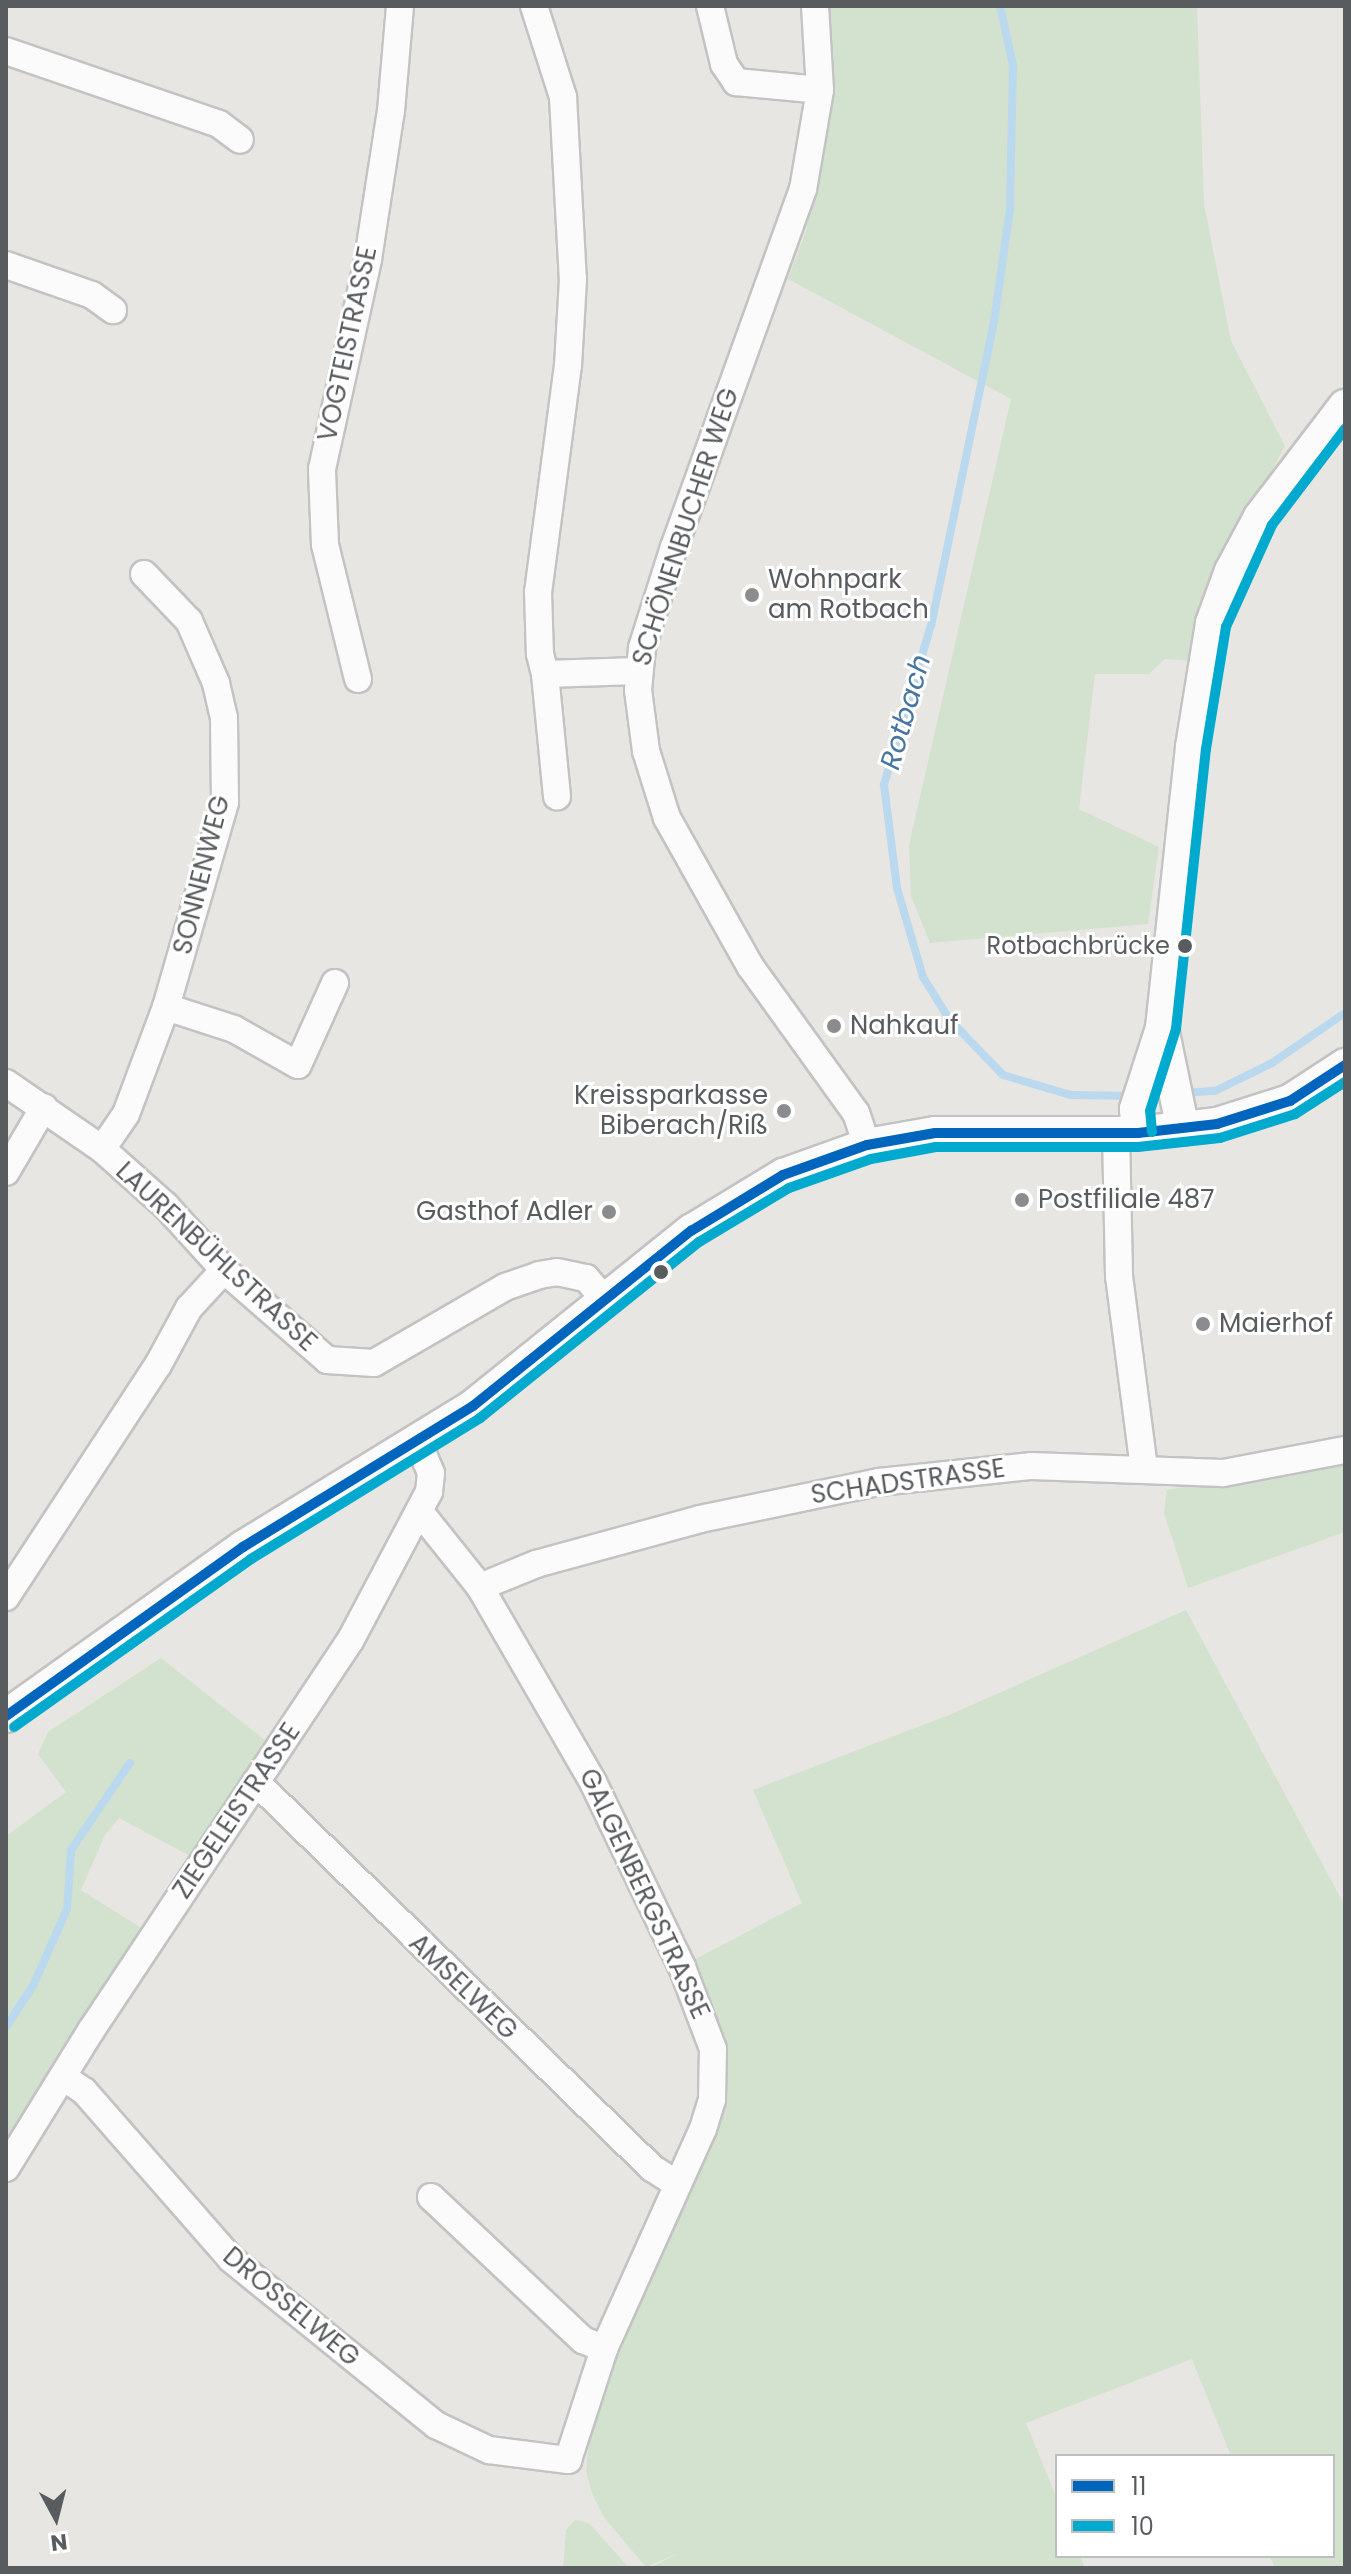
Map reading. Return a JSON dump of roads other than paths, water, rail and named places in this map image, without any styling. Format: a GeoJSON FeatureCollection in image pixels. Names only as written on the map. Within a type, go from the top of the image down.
{"type":"FeatureCollection","features":[{"type":"Feature","properties":{"kind":"street","name":"VOGTEISTRASSE"},"geometry":{"type":"LineString","coordinates":[[358,679],[325,545],[322,469],[368,259],[391,111],[400,6]]}},
{"type":"Feature","properties":{"kind":"street"},"geometry":{"type":"LineString","coordinates":[[534,6],[563,97],[573,245],[571,336],[538,592],[557,796]]}},
{"type":"Feature","properties":{"kind":"street"},"geometry":{"type":"LineString","coordinates":[[710,6],[724,64],[736,82],[820,90]]}},
{"type":"Feature","properties":{"kind":"street","name":"SCHÖNENBUCHER WEG"},"geometry":{"type":"LineString","coordinates":[[815,6],[820,90],[803,189],[788,242],[730,386],[638,671],[646,751],[667,818],[750,966],[856,1113],[867,1145]]}},
{"type":"Feature","properties":{"kind":"street"},"geometry":{"type":"LineString","coordinates":[[6,51],[219,124],[240,140]]}},
{"type":"Feature","properties":{"kind":"street"},"geometry":{"type":"LineString","coordinates":[[6,265],[92,295],[113,310]]}},
{"type":"Feature","properties":{"kind":"street"},"geometry":{"type":"LineString","coordinates":[[1144,1469],[1119,1276],[1153,1110],[1192,747],[1212,623],[1231,571],[1260,517],[1345,406]]}},
{"type":"Feature","properties":{"kind":"street","name":"SONNENWEG"},"geometry":{"type":"LineString","coordinates":[[102,1149],[126,1114],[166,1007],[213,851],[227,760],[224,718],[203,649],[174,599],[144,574]]}},
{"type":"Feature","properties":{"kind":"street"},"geometry":{"type":"LineString","coordinates":[[545,674],[638,671]]}},
{"type":"Feature","properties":{"kind":"street"},"geometry":{"type":"LineString","coordinates":[[166,1007],[234,1029],[298,1065],[335,983]]}},
{"type":"Feature","properties":{"kind":"street"},"geometry":{"type":"LineString","coordinates":[[6,1716],[243,1547],[418,1442],[528,1367],[691,1231],[783,1175],[867,1145],[960,1131],[1153,1110],[1268,1110],[1345,1065]]}},
{"type":"Feature","properties":{"kind":"street","name":"LAURENBÜHLSTRASSE"},"geometry":{"type":"LineString","coordinates":[[6,1083],[102,1149],[166,1206],[224,1270],[306,1347],[327,1360],[359,1366],[393,1355],[505,1287],[539,1275],[557,1272],[586,1278],[606,1301]]}},
{"type":"Feature","properties":{"kind":"street"},"geometry":{"type":"LineString","coordinates":[[6,1172],[44,1107]]}},
{"type":"Feature","properties":{"kind":"street"},"geometry":{"type":"LineString","coordinates":[[6,1597],[151,1377],[189,1308],[224,1270]]}},
{"type":"Feature","properties":{"kind":"street","name":"ZIEGELEISTRASSE"},"geometry":{"type":"LineString","coordinates":[[6,2168],[350,1641],[420,1512],[431,1473],[418,1442]]}},
{"type":"Feature","properties":{"kind":"street","name":"SCHADSTRASSE"},"geometry":{"type":"LineString","coordinates":[[480,1587],[536,1564],[822,1492],[1032,1466],[1223,1473],[1345,1450]]}},
{"type":"Feature","properties":{"kind":"street","name":"GALGENBERGSTRASSE"},"geometry":{"type":"LineString","coordinates":[[420,1512],[480,1587],[593,1782],[708,2030],[715,2072],[712,2100],[604,2349],[568,2460]]}},
{"type":"Feature","properties":{"kind":"street","name":"AMSELWEG"},"geometry":{"type":"LineString","coordinates":[[256,1782],[652,2168],[677,2184]]}},
{"type":"Feature","properties":{"kind":"street","name":"DROSSELWEG"},"geometry":{"type":"LineString","coordinates":[[63,2077],[84,2091],[231,2259],[436,2425],[501,2453],[568,2460]]}},
{"type":"Feature","properties":{"kind":"street"},"geometry":{"type":"LineString","coordinates":[[431,2197],[583,2340],[604,2349]]}},
{"type":"Feature","properties":{"kind":"waterway","name":"Rotbach"},"geometry":{"type":"LineString","coordinates":[[1000,6],[1013,65],[1010,209],[994,322],[931,625],[884,785],[897,888],[923,977],[949,1019],[1003,1075],[1071,1095],[1131,1096]]}},
{"type":"Feature","properties":{"kind":"waterway","name":"Rotbach"},"geometry":{"type":"LineString","coordinates":[[1184,1093],[1215,1091],[1272,1063],[1345,1013]]}},
{"type":"Feature","properties":{"kind":"waterway"},"geometry":{"type":"LineString","coordinates":[[6,2027],[34,1984],[67,1909],[71,1850],[130,1763]]}},
{"type":"Feature","properties":{"kind":"place","name":"Wohnpark am Rotbach"},"geometry":{"type":"Point","coordinates":[752,595]}},
{"type":"Feature","properties":{"kind":"place","name":"Rotbachbrücke"},"geometry":{"type":"Point","coordinates":[1185,946]}},
{"type":"Feature","properties":{"kind":"place","name":"Nahkauf"},"geometry":{"type":"Point","coordinates":[834,1026]}},
{"type":"Feature","properties":{"kind":"place","name":"Kreissparkasse Biberach/Riß"},"geometry":{"type":"Point","coordinates":[784,1111]}},
{"type":"Feature","properties":{"kind":"place","name":"Postfiliale 487"},"geometry":{"type":"Point","coordinates":[1022,1200]}},
{"type":"Feature","properties":{"kind":"place","name":"Gasthof Adler"},"geometry":{"type":"Point","coordinates":[609,1212]}},
{"type":"Feature","properties":{"kind":"place","name":"Maierhof"},"geometry":{"type":"Point","coordinates":[1203,1324]}}]}
